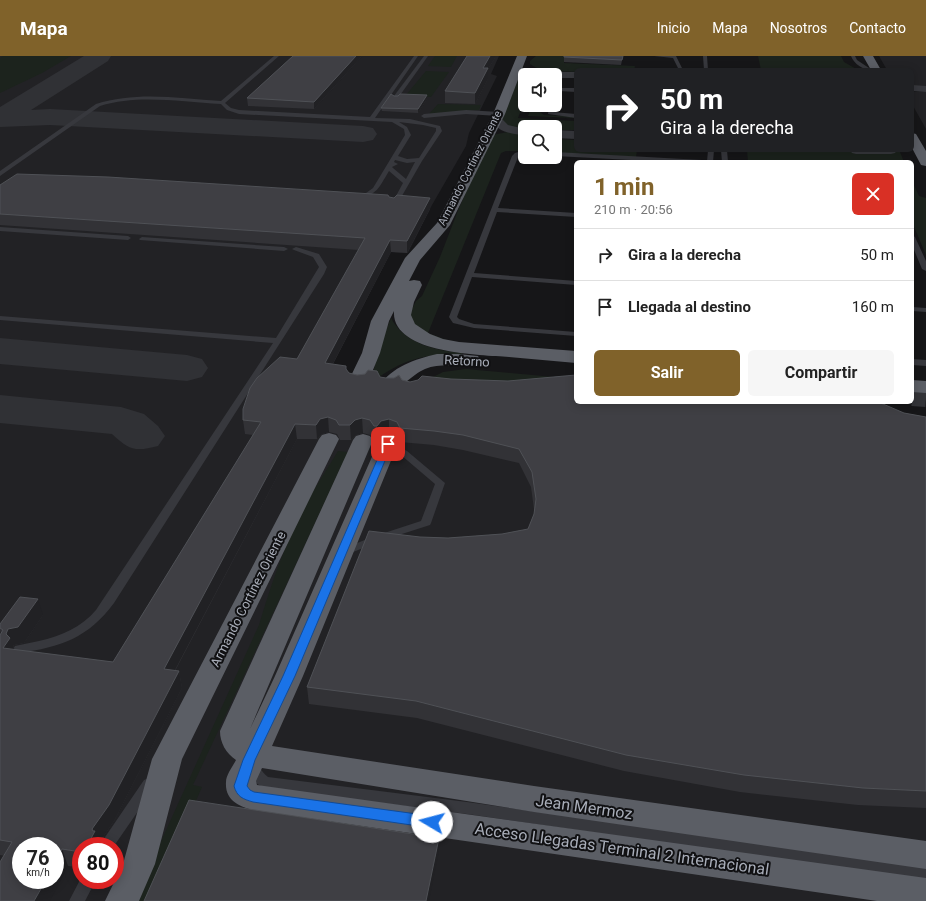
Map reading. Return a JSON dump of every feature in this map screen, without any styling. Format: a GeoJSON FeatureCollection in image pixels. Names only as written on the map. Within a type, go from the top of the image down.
{"type":"FeatureCollection","features":[{"type":"Feature","properties":{"kind":"highway"},"geometry":{"type":"LineString","coordinates":[[868,56],[875,68]]}},
{"type":"Feature","properties":{"kind":"highway","name":"Armando Cortínez Oriente"},"geometry":{"type":"LineString","coordinates":[[358,382],[371,353],[380,321],[413,258],[444,225],[497,116],[510,83],[523,57]]}},
{"type":"Feature","properties":{"kind":"highway"},"geometry":{"type":"LineString","coordinates":[[914,142],[926,162]]}},
{"type":"Feature","properties":{"kind":"highway"},"geometry":{"type":"LineString","coordinates":[[444,225],[402,309],[403,319],[406,326],[424,338],[440,344],[574,357]]}},
{"type":"Feature","properties":{"kind":"highway","name":"Retorno"},"geometry":{"type":"LineString","coordinates":[[389,386],[398,377],[411,368],[435,360],[452,358],[574,370]]}},
{"type":"Feature","properties":{"kind":"highway","name":"Retorno"},"geometry":{"type":"LineString","coordinates":[[411,389],[417,381],[427,373],[444,367],[505,364]]}},
{"type":"Feature","properties":{"kind":"highway"},"geometry":{"type":"LineString","coordinates":[[914,386],[926,387]]}},
{"type":"Feature","properties":{"kind":"highway","name":"Armando Cortínez Oriente"},"geometry":{"type":"LineString","coordinates":[[122,901],[139,864],[167,759],[329,439]]}},
{"type":"Feature","properties":{"kind":"highway"},"geometry":{"type":"LineString","coordinates":[[363,440],[235,731],[235,739],[238,745],[247,752],[261,756],[368,774],[926,855]]}},
{"type":"Feature","properties":{"kind":"highway","name":"Acceso Llegadas Terminal 2 Internacional"},"geometry":{"type":"LineString","coordinates":[[388,442],[289,676],[249,760],[240,786],[245,794],[253,797],[926,893]]}},
{"type":"Feature","properties":{"kind":"street"},"geometry":{"type":"LineString","coordinates":[[562,76],[574,76]]}},
{"type":"Feature","properties":{"kind":"street"},"geometry":{"type":"LineString","coordinates":[[510,83],[518,78]]}},
{"type":"Feature","properties":{"kind":"street"},"geometry":{"type":"LineString","coordinates":[[497,116],[498,124],[505,128],[518,131]]}},
{"type":"Feature","properties":{"kind":"street"},"geometry":{"type":"LineString","coordinates":[[562,134],[574,135]]}},
{"type":"Feature","properties":{"kind":"lane"},"geometry":{"type":"LineString","coordinates":[[222,103],[277,56]]}},
{"type":"Feature","properties":{"kind":"lane"},"geometry":{"type":"LineString","coordinates":[[371,119],[416,56]]}},
{"type":"Feature","properties":{"kind":"lane"},"geometry":{"type":"LineString","coordinates":[[396,97],[426,56]]}},
{"type":"Feature","properties":{"kind":"lane"},"geometry":{"type":"LineString","coordinates":[[656,56],[674,56],[680,68]]}},
{"type":"Feature","properties":{"kind":"lane"},"geometry":{"type":"LineString","coordinates":[[705,56],[706,68]]}},
{"type":"Feature","properties":{"kind":"lane"},"geometry":{"type":"LineString","coordinates":[[853,56],[855,61],[867,68]]}},
{"type":"Feature","properties":{"kind":"lane"},"geometry":{"type":"LineString","coordinates":[[398,81],[404,86]]}},
{"type":"Feature","properties":{"kind":"lane"},"geometry":{"type":"LineString","coordinates":[[393,88],[404,86]]}},
{"type":"Feature","properties":{"kind":"lane"},"geometry":{"type":"LineString","coordinates":[[562,90],[574,90]]}},
{"type":"Feature","properties":{"kind":"lane"},"geometry":{"type":"LineString","coordinates":[[0,174],[103,103],[130,98],[222,103],[228,109],[239,112],[423,122],[438,127],[439,131],[422,158],[417,163],[394,207]]}},
{"type":"Feature","properties":{"kind":"lane"},"geometry":{"type":"LineString","coordinates":[[380,119],[385,112]]}},
{"type":"Feature","properties":{"kind":"lane"},"geometry":{"type":"LineString","coordinates":[[424,116],[466,112],[497,116]]}},
{"type":"Feature","properties":{"kind":"lane"},"geometry":{"type":"LineString","coordinates":[[550,112],[574,116]]}},
{"type":"Feature","properties":{"kind":"lane"},"geometry":{"type":"LineString","coordinates":[[348,199],[372,192],[408,135],[408,132],[403,126],[389,120]]}},
{"type":"Feature","properties":{"kind":"lane"},"geometry":{"type":"LineString","coordinates":[[683,152],[683,160]]}},
{"type":"Feature","properties":{"kind":"lane"},"geometry":{"type":"LineString","coordinates":[[562,154],[670,160],[670,153]]}},
{"type":"Feature","properties":{"kind":"lane"},"geometry":{"type":"LineString","coordinates":[[518,154],[453,316],[456,321],[474,326],[574,334]]}},
{"type":"Feature","properties":{"kind":"lane"},"geometry":{"type":"LineString","coordinates":[[395,156],[402,160],[417,163]]}},
{"type":"Feature","properties":{"kind":"lane"},"geometry":{"type":"LineString","coordinates":[[389,166],[402,162],[417,163]]}},
{"type":"Feature","properties":{"kind":"lane"},"geometry":{"type":"LineString","coordinates":[[389,166],[390,169],[406,182]]}},
{"type":"Feature","properties":{"kind":"lane"},"geometry":{"type":"LineString","coordinates":[[0,180],[8,180]]}},
{"type":"Feature","properties":{"kind":"lane"},"geometry":{"type":"LineString","coordinates":[[495,210],[574,215]]}},
{"type":"Feature","properties":{"kind":"lane"},"geometry":{"type":"LineString","coordinates":[[0,229],[128,238]]}},
{"type":"Feature","properties":{"kind":"lane"},"geometry":{"type":"LineString","coordinates":[[142,239],[284,249]]}},
{"type":"Feature","properties":{"kind":"lane"},"geometry":{"type":"LineString","coordinates":[[914,242],[926,269]]}},
{"type":"Feature","properties":{"kind":"lane"},"geometry":{"type":"LineString","coordinates":[[19,649],[35,647],[62,639],[90,623],[110,600],[278,342],[320,274],[323,267],[316,256],[296,250]]}},
{"type":"Feature","properties":{"kind":"lane"},"geometry":{"type":"LineString","coordinates":[[470,275],[574,283]]}},
{"type":"Feature","properties":{"kind":"lane"},"geometry":{"type":"LineString","coordinates":[[914,309],[926,310]]}},
{"type":"Feature","properties":{"kind":"lane"},"geometry":{"type":"LineString","coordinates":[[0,318],[278,342]]}},
{"type":"Feature","properties":{"kind":"lane"},"geometry":{"type":"LineString","coordinates":[[914,362],[926,363]]}},
{"type":"Feature","properties":{"kind":"lane"},"geometry":{"type":"LineString","coordinates":[[341,554],[426,523],[440,483],[404,453],[388,442]]}},
{"type":"Feature","properties":{"kind":"lane"},"geometry":{"type":"LineString","coordinates":[[112,837],[167,759]]}},
{"type":"Feature","properties":{"kind":"lane","name":"Jean Mermoz"},"geometry":{"type":"LineString","coordinates":[[249,760],[253,771],[265,782],[467,808],[926,874]]}},
{"type":"Feature","properties":{"kind":"lane"},"geometry":{"type":"LineString","coordinates":[[77,901],[83,889]]}},
{"type":"Feature","properties":{"kind":"shaded area"},"geometry":{"type":"Polygon","coordinates":[[[0,56],[499,56],[491,74],[497,76],[469,133],[466,146],[432,205],[408,253],[390,252],[326,377],[574,402],[574,404],[602,404],[926,429],[926,901],[0,901],[0,56]]]}},
{"type":"Feature","properties":{"kind":"shaded area"},"geometry":{"type":"Polygon","coordinates":[[[3,56],[71,56],[42,73],[0,93],[0,58],[3,56]]]}},
{"type":"Feature","properties":{"kind":"shaded area"},"geometry":{"type":"Polygon","coordinates":[[[435,56],[457,56],[451,67],[428,66],[435,56]]]}},
{"type":"Feature","properties":{"kind":"shaded area"},"geometry":{"type":"Polygon","coordinates":[[[536,56],[565,56],[564,63],[635,66],[634,68],[574,68],[574,72],[562,71],[562,68],[538,68],[530,64],[530,61],[536,56]]]}},
{"type":"Feature","properties":{"kind":"shaded area"},"geometry":{"type":"Polygon","coordinates":[[[758,56],[841,56],[844,62],[854,68],[761,68],[758,56]]]}},
{"type":"Feature","properties":{"kind":"shaded area"},"geometry":{"type":"Polygon","coordinates":[[[879,56],[926,56],[926,88],[914,87],[914,68],[886,68],[879,56]]]}},
{"type":"Feature","properties":{"kind":"shaded area"},"geometry":{"type":"Polygon","coordinates":[[[426,71],[449,72],[431,97],[406,95],[426,71]]]}},
{"type":"Feature","properties":{"kind":"shaded area"},"geometry":{"type":"Polygon","coordinates":[[[518,79],[518,112],[520,112],[518,118],[557,120],[518,120],[518,128],[500,121],[518,79]]]}},
{"type":"Feature","properties":{"kind":"shaded area"},"geometry":{"type":"Polygon","coordinates":[[[914,92],[926,92],[926,129],[914,108],[914,92]]]}},
{"type":"Feature","properties":{"kind":"shaded area"},"geometry":{"type":"Polygon","coordinates":[[[438,104],[481,105],[479,110],[429,114],[438,104]]]}},
{"type":"Feature","properties":{"kind":"shaded area"},"geometry":{"type":"Polygon","coordinates":[[[529,112],[540,112],[544,115],[574,118],[528,116],[529,112]]]}},
{"type":"Feature","properties":{"kind":"shaded area"},"geometry":{"type":"Polygon","coordinates":[[[562,120],[574,121],[574,130],[562,130],[562,120]]]}},
{"type":"Feature","properties":{"kind":"shaded area"},"geometry":{"type":"Polygon","coordinates":[[[508,132],[518,133],[518,151],[506,151],[501,153],[428,333],[463,346],[418,332],[409,315],[416,301],[422,296],[440,257],[459,208],[492,135],[508,132]]]}},
{"type":"Feature","properties":{"kind":"shaded area"},"geometry":{"type":"Polygon","coordinates":[[[562,139],[574,140],[574,152],[637,152],[636,157],[562,153],[562,139]]]}},
{"type":"Feature","properties":{"kind":"shaded area"},"geometry":{"type":"Polygon","coordinates":[[[747,152],[900,152],[903,160],[748,160],[747,152]]]}},
{"type":"Feature","properties":{"kind":"shaded area"},"geometry":{"type":"Polygon","coordinates":[[[914,185],[919,196],[926,198],[926,255],[914,227],[914,185]]]}},
{"type":"Feature","properties":{"kind":"shaded area"},"geometry":{"type":"Polygon","coordinates":[[[391,318],[397,327],[412,340],[441,350],[462,353],[462,355],[436,355],[413,360],[381,375],[371,383],[378,350],[391,318]]]}},
{"type":"Feature","properties":{"kind":"shaded area"},"geometry":{"type":"Polygon","coordinates":[[[466,369],[554,377],[552,381],[522,387],[431,378],[443,372],[466,369]]]}},
{"type":"Feature","properties":{"kind":"shaded area"},"geometry":{"type":"Polygon","coordinates":[[[338,451],[348,452],[193,785],[202,787],[152,901],[134,901],[259,625],[273,581],[296,524],[315,488],[338,451]]]}},
{"type":"Feature","properties":{"kind":"building"},"geometry":{"type":"Polygon","coordinates":[[[293,56],[356,56],[314,102],[247,98],[293,56]]]}},
{"type":"Feature","properties":{"kind":"building"},"geometry":{"type":"Polygon","coordinates":[[[467,56],[490,56],[483,68],[488,68],[475,93],[445,91],[467,56]]]}},
{"type":"Feature","properties":{"kind":"building"},"geometry":{"type":"Polygon","coordinates":[[[564,56],[623,56],[622,60],[564,56]]]}},
{"type":"Feature","properties":{"kind":"building"},"geometry":{"type":"Polygon","coordinates":[[[391,94],[394,96],[398,96],[400,94],[427,95],[418,109],[381,108],[391,94]]]}},
{"type":"Feature","properties":{"kind":"building"},"geometry":{"type":"Polygon","coordinates":[[[17,174],[108,177],[388,195],[389,197],[394,198],[397,195],[430,198],[407,241],[390,240],[325,363],[346,366],[349,373],[357,375],[365,374],[368,370],[377,371],[380,377],[394,378],[399,375],[402,380],[410,382],[418,380],[422,376],[451,379],[508,381],[574,375],[574,404],[883,404],[904,413],[926,417],[926,791],[863,788],[744,775],[626,755],[416,701],[307,687],[369,531],[420,537],[448,538],[502,534],[528,529],[534,514],[536,499],[532,472],[519,449],[463,435],[400,428],[397,422],[389,419],[381,421],[377,426],[374,426],[370,420],[362,418],[355,420],[350,425],[339,425],[336,420],[328,417],[320,419],[316,425],[295,424],[164,669],[179,671],[109,805],[92,829],[95,831],[92,837],[72,837],[72,851],[64,849],[64,837],[12,837],[12,842],[0,840],[0,635],[3,630],[0,628],[0,624],[20,597],[38,599],[18,627],[8,629],[6,634],[10,638],[3,648],[113,662],[261,422],[243,420],[243,409],[250,388],[257,378],[280,357],[297,359],[365,238],[0,214],[0,185],[17,174]]]}},
{"type":"Feature","properties":{"kind":"building"},"geometry":{"type":"Polygon","coordinates":[[[189,800],[439,838],[426,901],[144,901],[189,800]]]}},
{"type":"Feature","properties":{"kind":"building"},"geometry":{"type":"Polygon","coordinates":[[[12,842],[12,889],[41,889],[34,901],[0,901],[0,862],[12,842]]]}},
{"type":"Feature","properties":{"kind":"taxiway"},"geometry":{"type":"LineString","coordinates":[[0,118],[100,56]]}},
{"type":"Feature","properties":{"kind":"taxiway"},"geometry":{"type":"LineString","coordinates":[[0,119],[50,117],[363,134]]}},
{"type":"Feature","properties":{"kind":"taxiway"},"geometry":{"type":"LineString","coordinates":[[0,351],[187,368]]}},
{"type":"Feature","properties":{"kind":"taxiway"},"geometry":{"type":"LineString","coordinates":[[0,409],[121,421],[128,424],[141,436]]}},
{"type":"Feature","properties":{"kind":"tunnel"},"geometry":{"type":"LineString","coordinates":[[914,397],[926,398]]}},
{"type":"Feature","properties":{"kind":"route"},"geometry":{"type":"LineString","coordinates":[[388,444],[289,676],[249,760],[240,786],[245,794],[253,797],[432,822]]}}]}
